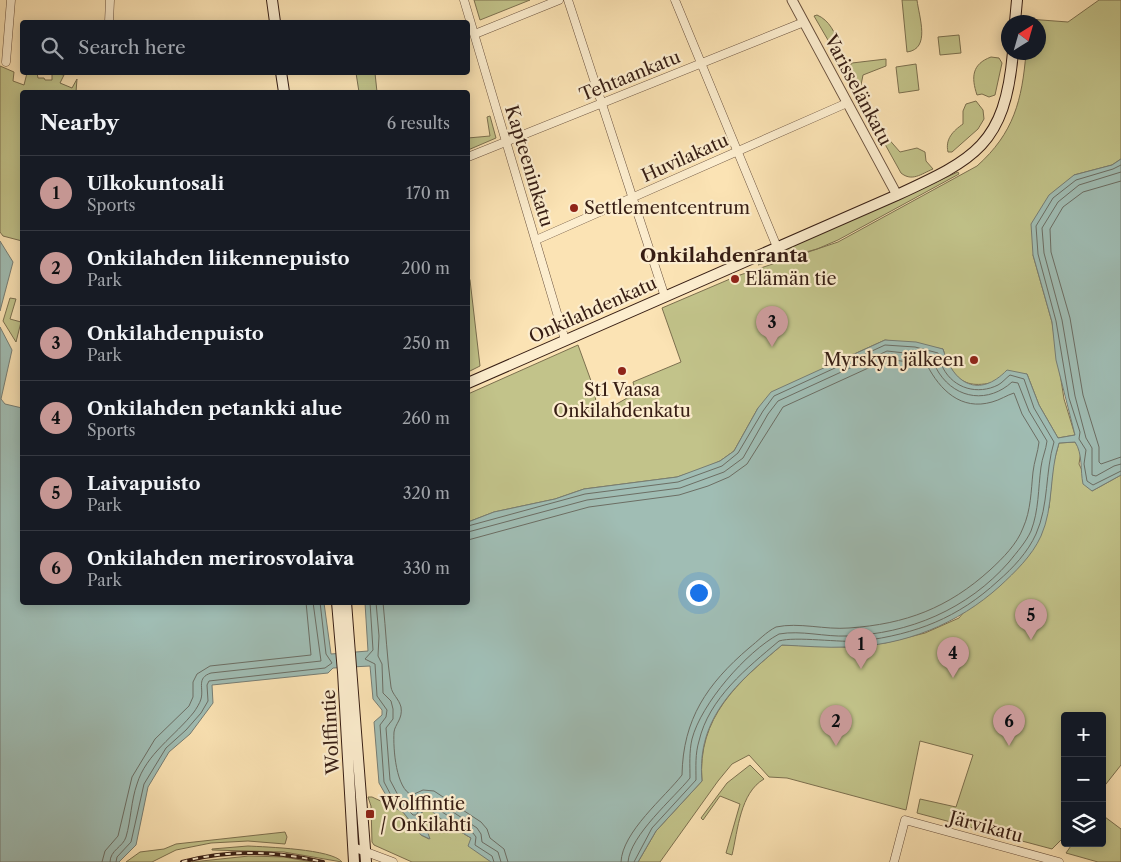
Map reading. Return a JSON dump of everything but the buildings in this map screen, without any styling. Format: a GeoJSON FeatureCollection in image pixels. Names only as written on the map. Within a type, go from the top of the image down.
{"type":"FeatureCollection","features":[{"type":"Feature","properties":{"kind":"main road"},"geometry":{"type":"LineString","coordinates":[[272,0],[274,20]]}},
{"type":"Feature","properties":{"kind":"main road"},"geometry":{"type":"LineString","coordinates":[[1016,15],[1017,0]]}},
{"type":"Feature","properties":{"kind":"main road","name":"Onkilahdenkatu"},"geometry":{"type":"LineString","coordinates":[[470,382],[897,195],[960,165],[991,134],[1007,100],[1012,60]]}},
{"type":"Feature","properties":{"kind":"main road"},"geometry":{"type":"LineString","coordinates":[[281,75],[284,90]]}},
{"type":"Feature","properties":{"kind":"main road","name":"Wolffintie"},"geometry":{"type":"LineString","coordinates":[[338,605],[348,672],[365,857]]}},
{"type":"Feature","properties":{"kind":"main road","name":"Wolffintie"},"geometry":{"type":"LineString","coordinates":[[345,648],[346,605]]}},
{"type":"Feature","properties":{"kind":"main road","name":"Wolffintie"},"geometry":{"type":"LineString","coordinates":[[348,672],[354,862]]}},
{"type":"Feature","properties":{"kind":"street"},"geometry":{"type":"LineString","coordinates":[[6,62],[11,0]]}},
{"type":"Feature","properties":{"kind":"street"},"geometry":{"type":"LineString","coordinates":[[109,20],[110,0]]}},
{"type":"Feature","properties":{"kind":"street","name":"Kapteeninkatu"},"geometry":{"type":"LineString","coordinates":[[464,0],[565,340]]}},
{"type":"Feature","properties":{"kind":"street"},"geometry":{"type":"LineString","coordinates":[[475,34],[559,0]]}},
{"type":"Feature","properties":{"kind":"street"},"geometry":{"type":"LineString","coordinates":[[568,0],[665,297]]}},
{"type":"Feature","properties":{"kind":"street"},"geometry":{"type":"LineString","coordinates":[[676,0],[777,247]]}},
{"type":"Feature","properties":{"kind":"street","name":"Varisselänkatu"},"geometry":{"type":"LineString","coordinates":[[792,0],[897,195]]}},
{"type":"Feature","properties":{"kind":"street","name":"Tehtaankatu"},"geometry":{"type":"LineString","coordinates":[[470,156],[804,22]]}},
{"type":"Feature","properties":{"kind":"street","name":"Huvilakatu"},"geometry":{"type":"LineString","coordinates":[[536,240],[847,103]]}},
{"type":"Feature","properties":{"kind":"street","name":"Järvikatu"},"geometry":{"type":"LineString","coordinates":[[894,862],[905,820],[1057,862]]}},
{"type":"Feature","properties":{"kind":"street"},"geometry":{"type":"LineString","coordinates":[[353,847],[365,857],[393,862]]}},
{"type":"Feature","properties":{"kind":"green space"},"geometry":{"type":"Polygon","coordinates":[[[474,0],[530,0],[480,20],[474,0]]]}},
{"type":"Feature","properties":{"kind":"green space"},"geometry":{"type":"Polygon","coordinates":[[[902,0],[917,0],[922,31],[919,45],[914,50],[907,52],[902,0]]]}},
{"type":"Feature","properties":{"kind":"green space"},"geometry":{"type":"Polygon","coordinates":[[[1099,0],[1121,0],[1121,159],[1112,165],[1074,175],[1033,255],[1052,322],[1064,399],[1075,435],[1058,438],[1039,405],[1027,374],[987,384],[966,382],[957,376],[950,366],[943,349],[885,340],[810,376],[758,408],[734,451],[720,461],[702,469],[677,477],[584,489],[555,499],[494,512],[470,521],[470,393],[578,345],[594,389],[597,408],[613,406],[636,393],[633,382],[681,362],[662,308],[737,276],[838,242],[977,166],[1000,141],[1014,115],[1022,86],[1025,60],[1046,60],[1046,20],[1068,22],[1099,0]]]}},
{"type":"Feature","properties":{"kind":"green space"},"geometry":{"type":"Polygon","coordinates":[[[817,15],[831,27],[838,45],[832,47],[814,16],[817,15]]]}},
{"type":"Feature","properties":{"kind":"green space"},"geometry":{"type":"Polygon","coordinates":[[[959,35],[961,53],[940,55],[938,37],[959,35]]]}},
{"type":"Feature","properties":{"kind":"green space"},"geometry":{"type":"Polygon","coordinates":[[[991,57],[999,58],[1002,63],[995,95],[989,97],[982,94],[977,95],[974,82],[975,72],[980,63],[991,57]]]}},
{"type":"Feature","properties":{"kind":"green space"},"geometry":{"type":"Polygon","coordinates":[[[886,59],[886,66],[863,75],[861,85],[854,87],[846,71],[852,63],[886,59]]]}},
{"type":"Feature","properties":{"kind":"green space"},"geometry":{"type":"Polygon","coordinates":[[[916,64],[919,90],[899,93],[896,67],[916,64]]]}},
{"type":"Feature","properties":{"kind":"green space"},"geometry":{"type":"Polygon","coordinates":[[[0,66],[14,72],[13,81],[24,85],[26,75],[37,75],[38,78],[52,80],[52,75],[64,75],[60,83],[72,88],[77,79],[76,90],[20,90],[20,240],[3,236],[0,232],[0,66]]]}},
{"type":"Feature","properties":{"kind":"green space"},"geometry":{"type":"Polygon","coordinates":[[[356,75],[375,75],[377,90],[359,90],[356,75]]]}},
{"type":"Feature","properties":{"kind":"green space"},"geometry":{"type":"Polygon","coordinates":[[[976,101],[983,110],[984,119],[978,129],[952,152],[948,152],[949,139],[963,124],[963,111],[966,104],[976,101]]]}},
{"type":"Feature","properties":{"kind":"green space"},"geometry":{"type":"Polygon","coordinates":[[[490,116],[496,138],[470,149],[470,138],[490,136],[487,117],[490,116]]]}},
{"type":"Feature","properties":{"kind":"green space"},"geometry":{"type":"Polygon","coordinates":[[[886,136],[900,152],[917,148],[925,152],[926,161],[933,169],[913,177],[905,176],[901,173],[881,137],[886,136]]]}},
{"type":"Feature","properties":{"kind":"green space"},"geometry":{"type":"Polygon","coordinates":[[[958,172],[959,174],[838,240],[817,249],[758,265],[765,258],[958,172]]]}},
{"type":"Feature","properties":{"kind":"green space"},"geometry":{"type":"Polygon","coordinates":[[[470,280],[480,366],[470,371],[470,280]]]}},
{"type":"Feature","properties":{"kind":"green space"},"geometry":{"type":"Polygon","coordinates":[[[10,298],[16,299],[10,319],[20,322],[16,342],[3,321],[10,298]]]}},
{"type":"Feature","properties":{"kind":"green space"},"geometry":{"type":"Polygon","coordinates":[[[1075,442],[1081,451],[1079,464],[1092,491],[1121,475],[1121,765],[1106,784],[1106,712],[1061,712],[1061,840],[1052,849],[917,813],[920,799],[956,807],[973,755],[920,741],[906,810],[787,778],[769,777],[749,755],[732,764],[660,862],[638,862],[656,831],[702,781],[702,758],[706,738],[714,720],[736,687],[750,673],[782,645],[847,647],[885,643],[925,633],[959,618],[1049,508],[1053,465],[1059,443],[1075,442]]]}},
{"type":"Feature","properties":{"kind":"green space"},"geometry":{"type":"Polygon","coordinates":[[[750,765],[764,779],[756,785],[745,803],[738,824],[732,855],[726,853],[740,804],[720,796],[703,820],[701,818],[727,783],[750,765]]]}},
{"type":"Feature","properties":{"kind":"green space"},"geometry":{"type":"Polygon","coordinates":[[[368,797],[385,803],[385,808],[389,805],[403,812],[421,835],[429,839],[421,813],[428,808],[446,823],[471,838],[491,862],[412,862],[374,845],[372,842],[371,806],[368,797]]]}},
{"type":"Feature","properties":{"kind":"green space"},"geometry":{"type":"Polygon","coordinates":[[[1106,818],[1121,829],[1121,862],[1098,862],[1066,853],[1070,847],[1106,847],[1106,818]]]}},
{"type":"Feature","properties":{"kind":"green space"},"geometry":{"type":"Polygon","coordinates":[[[285,832],[287,837],[285,844],[248,841],[211,843],[176,850],[152,862],[126,862],[140,852],[164,849],[176,844],[285,832]]]}},
{"type":"Feature","properties":{"kind":"green space"},"geometry":{"type":"Polygon","coordinates":[[[248,846],[313,851],[326,854],[342,862],[284,852],[212,850],[248,846]]]}},
{"type":"Feature","properties":{"kind":"green space"},"geometry":{"type":"Polygon","coordinates":[[[249,856],[284,857],[312,862],[192,862],[249,856]]]}},
{"type":"Feature","properties":{"kind":"water"},"geometry":{"type":"Polygon","coordinates":[[[1121,159],[1121,475],[1092,491],[1083,484],[1080,457],[1075,442],[1059,443],[1048,513],[1041,536],[1023,563],[984,599],[948,622],[909,637],[889,642],[868,646],[839,647],[782,645],[750,673],[723,703],[713,720],[706,738],[702,758],[702,781],[656,831],[638,862],[491,862],[468,846],[471,838],[446,823],[428,808],[421,813],[430,839],[421,835],[403,812],[389,805],[379,783],[374,722],[382,715],[382,710],[373,699],[370,666],[333,668],[328,673],[212,685],[213,703],[190,734],[169,752],[148,787],[136,845],[119,862],[0,862],[0,327],[12,350],[1,399],[5,404],[20,408],[20,605],[324,605],[331,654],[368,651],[365,605],[470,605],[470,521],[494,512],[555,499],[584,489],[677,477],[720,461],[734,451],[758,408],[771,392],[885,340],[916,342],[943,349],[953,371],[960,379],[968,383],[977,385],[987,384],[997,379],[1007,370],[1027,374],[1039,405],[1058,438],[1075,435],[1056,360],[1052,322],[1033,255],[1031,224],[1049,195],[1074,175],[1112,165],[1121,159]]]}},
{"type":"Feature","properties":{"kind":"water"},"geometry":{"type":"Polygon","coordinates":[[[0,241],[13,262],[0,311],[0,241]]]}},
{"type":"Feature","properties":{"kind":"railway"},"geometry":{"type":"LineString","coordinates":[[182,862],[235,853],[271,854],[323,862]]}},
{"type":"Feature","properties":{"kind":"place","name":"Settlementcentrum"},"geometry":{"type":"Point","coordinates":[574,208]}},
{"type":"Feature","properties":{"kind":"place","name":"Elämän tie"},"geometry":{"type":"Point","coordinates":[735,279]}},
{"type":"Feature","properties":{"kind":"place","name":"Onkilahdenpuisto"},"geometry":{"type":"Point","coordinates":[772,347]}},
{"type":"Feature","properties":{"kind":"place","name":"Myrskyn jälkeen"},"geometry":{"type":"Point","coordinates":[974,360]}},
{"type":"Feature","properties":{"kind":"place","name":"St1 Vaasa Onkilahdenkatu"},"geometry":{"type":"Point","coordinates":[622,371]}},
{"type":"Feature","properties":{"kind":"place","name":"Laivapuisto"},"geometry":{"type":"Point","coordinates":[1031,640]}},
{"type":"Feature","properties":{"kind":"place","name":"Ulkokuntosali"},"geometry":{"type":"Point","coordinates":[861,669]}},
{"type":"Feature","properties":{"kind":"place","name":"Onkilahden petankki alue"},"geometry":{"type":"Point","coordinates":[953,678]}},
{"type":"Feature","properties":{"kind":"place","name":"Onkilahden liikennepuisto"},"geometry":{"type":"Point","coordinates":[836,746]}},
{"type":"Feature","properties":{"kind":"place","name":"Onkilahden merirosvolaiva"},"geometry":{"type":"Point","coordinates":[1009,746]}},
{"type":"Feature","properties":{"kind":"place","name":"Wolffintie / Onkilahti"},"geometry":{"type":"Point","coordinates":[370,814]}},
{"type":"Feature","properties":{"kind":"district","name":"Onkilahdenranta"},"geometry":{"type":"Point","coordinates":[724,255]}}]}
